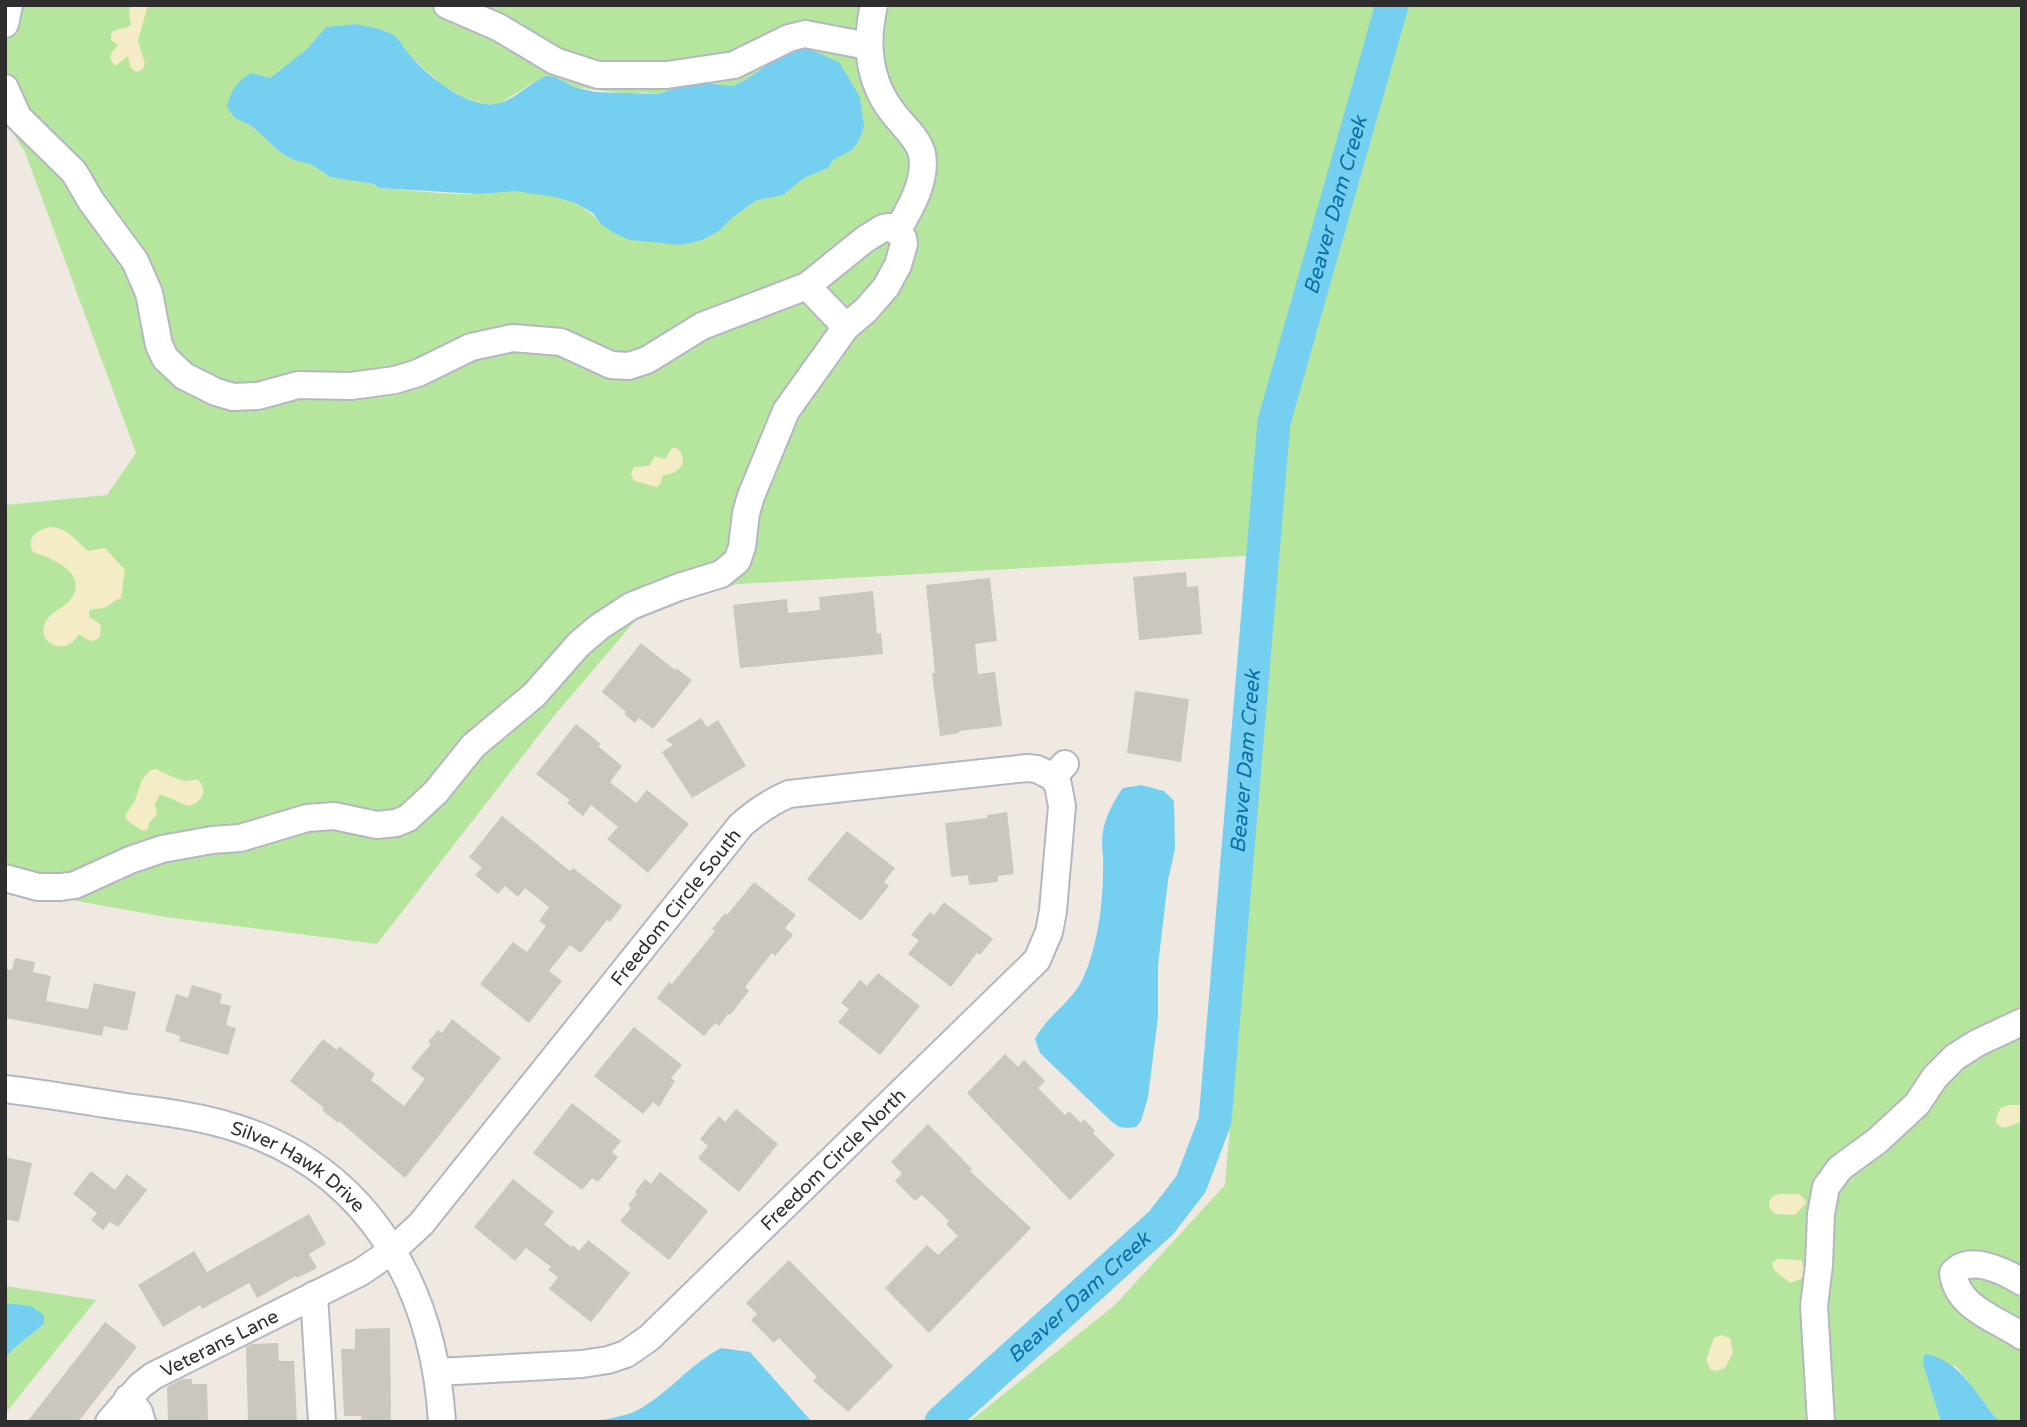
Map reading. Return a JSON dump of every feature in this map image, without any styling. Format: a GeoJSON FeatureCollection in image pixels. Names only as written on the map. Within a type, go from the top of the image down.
{"type":"FeatureCollection","features":[{"type":"Feature","properties":{"kind":"street"},"geometry":{"type":"LineString","coordinates":[[5,24],[9,5]]}},
{"type":"Feature","properties":{"kind":"street"},"geometry":{"type":"LineString","coordinates":[[447,5],[498,27],[555,61],[598,75],[667,75],[734,65],[789,38],[805,34],[868,46]]}},
{"type":"Feature","properties":{"kind":"street"},"geometry":{"type":"LineString","coordinates":[[874,5],[868,46],[869,61],[888,106],[922,153],[919,186],[897,231]]}},
{"type":"Feature","properties":{"kind":"street"},"geometry":{"type":"LineString","coordinates":[[5,88],[18,117],[74,172],[91,201],[135,261],[149,293],[159,345],[165,358],[184,376],[227,396],[247,398],[298,385],[351,386],[395,380],[418,373],[481,343],[513,338],[561,342],[611,365],[629,366],[647,360],[702,326],[807,286],[874,233],[888,227],[904,238],[893,276],[876,300],[846,327],[786,411],[751,496],[737,561],[721,574],[631,606],[599,627],[579,644],[534,695],[473,746],[436,792],[408,818],[396,823],[377,825],[334,816],[307,818],[240,838],[212,839],[162,849],[75,885],[38,887],[5,878]]}},
{"type":"Feature","properties":{"kind":"street"},"geometry":{"type":"LineString","coordinates":[[807,286],[846,327]]}},
{"type":"Feature","properties":{"kind":"street","name":"Freedom Circle South"},"geometry":{"type":"LineString","coordinates":[[393,1250],[421,1224],[732,835],[756,811],[789,794],[1027,768],[1059,770]]}},
{"type":"Feature","properties":{"kind":"street","name":"Freedom Circle North"},"geometry":{"type":"LineString","coordinates":[[438,1372],[582,1364],[608,1360],[626,1354],[649,1338],[1037,960],[1049,932],[1053,911],[1062,806],[1058,785],[1059,770]]}},
{"type":"Feature","properties":{"kind":"street"},"geometry":{"type":"LineString","coordinates":[[1821,1422],[1814,1306],[1822,1198],[1826,1187],[1840,1168],[1877,1141],[1917,1104],[1935,1077],[1955,1057],[2022,1022]]}},
{"type":"Feature","properties":{"kind":"street","name":"Silver Hawk Drive"},"geometry":{"type":"LineString","coordinates":[[5,1089],[203,1118],[238,1128],[299,1156],[338,1187],[368,1217],[393,1250],[416,1297],[433,1348],[442,1422]]}},
{"type":"Feature","properties":{"kind":"street","name":"Veterans Lane"},"geometry":{"type":"LineString","coordinates":[[109,1422],[128,1398],[153,1376],[361,1272],[393,1250]]}},
{"type":"Feature","properties":{"kind":"street"},"geometry":{"type":"LineString","coordinates":[[2022,1282],[1993,1269],[1969,1264],[1953,1273],[1957,1287],[1973,1306],[2022,1336]]}},
{"type":"Feature","properties":{"kind":"street"},"geometry":{"type":"LineString","coordinates":[[314,1295],[322,1422]]}},
{"type":"Feature","properties":{"kind":"street"},"geometry":{"type":"LineString","coordinates":[[128,1398],[139,1412],[142,1422]]}},
{"type":"Feature","properties":{"kind":"green space"},"geometry":{"type":"Polygon","coordinates":[[[5,5],[2022,5],[2022,1422],[2002,1422],[1995,1417],[1956,1366],[1923,1364],[1941,1422],[969,1422],[1115,1305],[1225,1185],[1279,554],[738,584],[695,596],[635,621],[553,717],[377,944],[166,917],[5,888],[5,505],[107,495],[136,453],[25,152],[5,120],[5,5]],[[355,24],[326,27],[307,49],[270,78],[251,73],[235,118],[252,126],[281,153],[311,164],[330,177],[374,184],[379,188],[428,192],[478,194],[511,191],[551,195],[583,208],[600,223],[682,245],[702,240],[719,231],[757,200],[783,194],[804,178],[828,168],[832,160],[852,150],[784,53],[733,86],[692,82],[657,94],[631,94],[574,87],[555,77],[537,80],[499,104],[484,104],[462,97],[440,83],[409,55],[397,38],[385,30],[355,24]]]}},
{"type":"Feature","properties":{"kind":"green space"},"geometry":{"type":"Polygon","coordinates":[[[5,1286],[96,1300],[5,1414],[5,1359],[43,1325],[37,1309],[5,1303],[5,1286]]]}},
{"type":"Feature","properties":{"kind":"sand"},"geometry":{"type":"Polygon","coordinates":[[[131,5],[148,5],[138,41],[145,64],[142,70],[136,72],[130,67],[128,56],[115,66],[110,59],[118,45],[111,40],[111,34],[131,25],[131,5]]]}},
{"type":"Feature","properties":{"kind":"sand"},"geometry":{"type":"Polygon","coordinates":[[[672,448],[677,448],[683,458],[678,470],[663,475],[657,487],[634,481],[631,474],[634,467],[649,466],[655,456],[665,459],[672,448]]]}},
{"type":"Feature","properties":{"kind":"sand"},"geometry":{"type":"Polygon","coordinates":[[[50,527],[67,532],[88,551],[105,548],[125,570],[121,598],[101,609],[89,611],[89,617],[101,625],[100,636],[95,640],[79,634],[70,644],[58,646],[50,643],[44,636],[46,621],[68,603],[75,590],[72,574],[66,568],[34,553],[31,548],[33,536],[50,527]]]}},
{"type":"Feature","properties":{"kind":"sand"},"geometry":{"type":"Polygon","coordinates":[[[157,769],[185,781],[198,780],[203,792],[200,799],[188,806],[160,794],[155,804],[157,814],[149,823],[148,829],[143,831],[125,816],[135,800],[142,780],[150,770],[157,769]]]}},
{"type":"Feature","properties":{"kind":"sand"},"geometry":{"type":"Polygon","coordinates":[[[2022,1105],[2022,1122],[2009,1127],[2000,1126],[1996,1123],[1997,1115],[2001,1108],[2022,1105]]]}},
{"type":"Feature","properties":{"kind":"sand"},"geometry":{"type":"Polygon","coordinates":[[[1779,1194],[1799,1194],[1807,1202],[1795,1215],[1776,1214],[1770,1209],[1769,1201],[1779,1194]]]}},
{"type":"Feature","properties":{"kind":"sand"},"geometry":{"type":"Polygon","coordinates":[[[1777,1259],[1801,1260],[1805,1272],[1801,1279],[1790,1283],[1774,1270],[1772,1263],[1777,1259]]]}},
{"type":"Feature","properties":{"kind":"sand"},"geometry":{"type":"Polygon","coordinates":[[[1721,1335],[1730,1338],[1733,1353],[1725,1368],[1717,1371],[1710,1369],[1706,1360],[1714,1338],[1721,1335]]]}},
{"type":"Feature","properties":{"kind":"water"},"geometry":{"type":"Polygon","coordinates":[[[355,24],[392,34],[417,63],[450,90],[476,102],[488,104],[506,101],[546,76],[595,92],[658,94],[692,82],[733,86],[784,53],[796,48],[809,49],[839,62],[860,97],[864,127],[852,150],[833,160],[828,168],[804,178],[783,195],[757,200],[719,231],[702,240],[682,245],[630,240],[600,223],[593,213],[556,197],[515,191],[478,194],[379,188],[374,184],[330,177],[311,164],[281,153],[252,126],[235,118],[227,107],[235,87],[251,73],[270,78],[307,49],[326,27],[355,24]]]}},
{"type":"Feature","properties":{"kind":"water"},"geometry":{"type":"Polygon","coordinates":[[[1141,785],[1164,791],[1174,801],[1175,849],[1168,880],[1158,965],[1158,1017],[1148,1097],[1141,1121],[1136,1127],[1128,1128],[1119,1127],[1112,1122],[1040,1053],[1035,1039],[1074,993],[1084,976],[1093,951],[1101,910],[1102,835],[1106,821],[1123,788],[1141,785]]]}},
{"type":"Feature","properties":{"kind":"water"},"geometry":{"type":"Polygon","coordinates":[[[5,1303],[31,1306],[44,1315],[44,1324],[5,1359],[5,1303]]]}},
{"type":"Feature","properties":{"kind":"water"},"geometry":{"type":"Polygon","coordinates":[[[721,1348],[750,1352],[812,1422],[590,1422],[638,1410],[721,1348]]]}},
{"type":"Feature","properties":{"kind":"water"},"geometry":{"type":"Polygon","coordinates":[[[1928,1354],[1958,1371],[2002,1422],[1941,1422],[1923,1364],[1924,1355],[1928,1354]]]}},
{"type":"Feature","properties":{"kind":"building"},"geometry":{"type":"Polygon","coordinates":[[[1186,572],[1187,587],[1198,586],[1202,634],[1139,640],[1133,577],[1186,572]]]}},
{"type":"Feature","properties":{"kind":"building"},"geometry":{"type":"Polygon","coordinates":[[[990,578],[997,641],[975,644],[978,674],[995,672],[1002,726],[940,736],[932,673],[935,673],[926,585],[990,578]]]}},
{"type":"Feature","properties":{"kind":"building"},"geometry":{"type":"Polygon","coordinates":[[[873,591],[877,634],[881,633],[883,654],[740,668],[733,605],[787,599],[788,613],[820,610],[819,597],[873,591]]]}},
{"type":"Feature","properties":{"kind":"building"},"geometry":{"type":"Polygon","coordinates":[[[641,643],[692,680],[653,729],[639,718],[635,723],[602,692],[641,643]]]}},
{"type":"Feature","properties":{"kind":"building"},"geometry":{"type":"Polygon","coordinates":[[[1135,691],[1189,699],[1181,762],[1127,753],[1135,691]]]}},
{"type":"Feature","properties":{"kind":"building"},"geometry":{"type":"Polygon","coordinates":[[[701,718],[707,727],[718,720],[746,766],[692,798],[662,752],[673,745],[666,740],[701,718]]]}},
{"type":"Feature","properties":{"kind":"building"},"geometry":{"type":"Polygon","coordinates":[[[576,724],[622,766],[610,782],[636,803],[647,790],[689,824],[648,873],[607,839],[618,827],[591,805],[583,816],[567,803],[570,800],[536,774],[576,724]]]}},
{"type":"Feature","properties":{"kind":"building"},"geometry":{"type":"Polygon","coordinates":[[[1007,812],[1014,874],[998,876],[998,882],[969,885],[968,875],[951,877],[945,823],[987,818],[987,815],[1007,812]]]}},
{"type":"Feature","properties":{"kind":"building"},"geometry":{"type":"Polygon","coordinates":[[[502,816],[570,871],[573,868],[622,906],[610,922],[607,920],[581,953],[570,945],[549,971],[562,981],[529,1023],[480,984],[513,942],[527,952],[546,926],[539,921],[549,907],[525,888],[518,897],[505,886],[498,894],[475,875],[482,868],[469,857],[502,816]]]}},
{"type":"Feature","properties":{"kind":"building"},"geometry":{"type":"Polygon","coordinates":[[[847,831],[895,868],[884,882],[889,886],[861,921],[807,879],[847,831]]]}},
{"type":"Feature","properties":{"kind":"building"},"geometry":{"type":"Polygon","coordinates":[[[754,882],[796,915],[785,928],[793,935],[775,956],[772,953],[745,987],[749,991],[730,1015],[728,1014],[719,1026],[715,1023],[704,1036],[657,998],[669,982],[672,984],[715,931],[712,929],[754,882]]]}},
{"type":"Feature","properties":{"kind":"building"},"geometry":{"type":"Polygon","coordinates":[[[944,902],[993,939],[980,955],[977,953],[951,987],[908,954],[919,940],[911,935],[930,912],[934,915],[944,902]]]}},
{"type":"Feature","properties":{"kind":"building"},"geometry":{"type":"Polygon","coordinates":[[[15,958],[35,962],[33,972],[51,976],[46,1001],[88,1009],[94,983],[136,992],[127,1031],[104,1026],[102,1036],[5,1018],[5,969],[12,970],[15,958]]]}},
{"type":"Feature","properties":{"kind":"building"},"geometry":{"type":"Polygon","coordinates":[[[878,973],[920,1006],[880,1055],[838,1022],[849,1009],[841,1003],[860,980],[867,986],[878,973]]]}},
{"type":"Feature","properties":{"kind":"building"},"geometry":{"type":"Polygon","coordinates":[[[192,985],[222,994],[220,1003],[231,1006],[226,1025],[236,1028],[228,1055],[179,1041],[180,1036],[165,1031],[176,994],[188,998],[192,985]]]}},
{"type":"Feature","properties":{"kind":"building"},"geometry":{"type":"Polygon","coordinates":[[[452,1019],[501,1058],[405,1178],[290,1081],[323,1039],[337,1050],[339,1046],[375,1074],[371,1080],[404,1106],[425,1079],[411,1068],[431,1044],[428,1042],[438,1030],[442,1033],[452,1019]]]}},
{"type":"Feature","properties":{"kind":"building"},"geometry":{"type":"Polygon","coordinates":[[[634,1027],[682,1065],[671,1078],[675,1081],[659,1107],[653,1102],[643,1114],[594,1076],[634,1027]]]}},
{"type":"Feature","properties":{"kind":"building"},"geometry":{"type":"Polygon","coordinates":[[[1005,1054],[1018,1067],[1024,1060],[1045,1081],[1038,1088],[1065,1115],[1069,1111],[1081,1123],[1084,1119],[1095,1131],[1093,1133],[1115,1155],[1070,1200],[967,1093],[1005,1054]]]}},
{"type":"Feature","properties":{"kind":"building"},"geometry":{"type":"Polygon","coordinates":[[[572,1103],[621,1141],[612,1152],[618,1157],[607,1171],[598,1182],[592,1178],[582,1190],[533,1153],[572,1103]]]}},
{"type":"Feature","properties":{"kind":"building"},"geometry":{"type":"Polygon","coordinates":[[[736,1109],[778,1144],[739,1192],[698,1158],[708,1146],[700,1139],[719,1116],[725,1122],[736,1109]]]}},
{"type":"Feature","properties":{"kind":"building"},"geometry":{"type":"Polygon","coordinates":[[[928,1124],[972,1169],[970,1171],[1031,1228],[929,1333],[885,1288],[927,1245],[938,1255],[958,1236],[946,1224],[949,1221],[922,1195],[915,1201],[895,1181],[902,1173],[891,1162],[928,1124]]]}},
{"type":"Feature","properties":{"kind":"building"},"geometry":{"type":"Polygon","coordinates":[[[5,1157],[32,1163],[19,1222],[5,1219],[5,1157]]]}},
{"type":"Feature","properties":{"kind":"building"},"geometry":{"type":"Polygon","coordinates":[[[91,1171],[115,1190],[127,1174],[147,1190],[118,1227],[110,1222],[103,1230],[91,1220],[97,1213],[73,1194],[91,1171]]]}},
{"type":"Feature","properties":{"kind":"building"},"geometry":{"type":"Polygon","coordinates":[[[660,1172],[708,1211],[669,1260],[620,1221],[631,1208],[628,1205],[645,1179],[651,1184],[660,1172]]]}},
{"type":"Feature","properties":{"kind":"building"},"geometry":{"type":"Polygon","coordinates":[[[513,1179],[554,1212],[544,1224],[571,1247],[573,1245],[579,1251],[588,1240],[630,1273],[591,1322],[549,1289],[558,1277],[548,1270],[551,1267],[526,1248],[515,1261],[474,1227],[513,1179]]]}},
{"type":"Feature","properties":{"kind":"building"},"geometry":{"type":"Polygon","coordinates":[[[309,1214],[326,1244],[309,1254],[317,1268],[297,1278],[296,1276],[257,1298],[249,1283],[202,1309],[200,1305],[163,1327],[138,1285],[194,1251],[207,1272],[309,1214]]]}},
{"type":"Feature","properties":{"kind":"building"},"geometry":{"type":"Polygon","coordinates":[[[789,1260],[893,1366],[848,1412],[813,1381],[817,1377],[779,1338],[774,1343],[751,1320],[757,1314],[746,1303],[789,1260]]]}},
{"type":"Feature","properties":{"kind":"building"},"geometry":{"type":"Polygon","coordinates":[[[105,1322],[137,1347],[78,1422],[27,1422],[105,1322]]]}},
{"type":"Feature","properties":{"kind":"building"},"geometry":{"type":"Polygon","coordinates":[[[390,1328],[391,1422],[361,1422],[361,1416],[344,1416],[341,1349],[355,1349],[355,1329],[390,1328]]]}},
{"type":"Feature","properties":{"kind":"building"},"geometry":{"type":"Polygon","coordinates":[[[278,1343],[279,1361],[294,1361],[297,1422],[248,1422],[246,1347],[252,1344],[278,1343]]]}},
{"type":"Feature","properties":{"kind":"building"},"geometry":{"type":"Polygon","coordinates":[[[182,1379],[192,1379],[192,1384],[207,1384],[208,1422],[168,1422],[167,1387],[182,1379]]]}},
{"type":"Feature","properties":{"kind":"waterway","name":"Beaver Dam Creek"},"geometry":{"type":"LineString","coordinates":[[941,1422],[1161,1223],[1191,1184],[1215,1121],[1274,422],[1392,5]]}}]}
